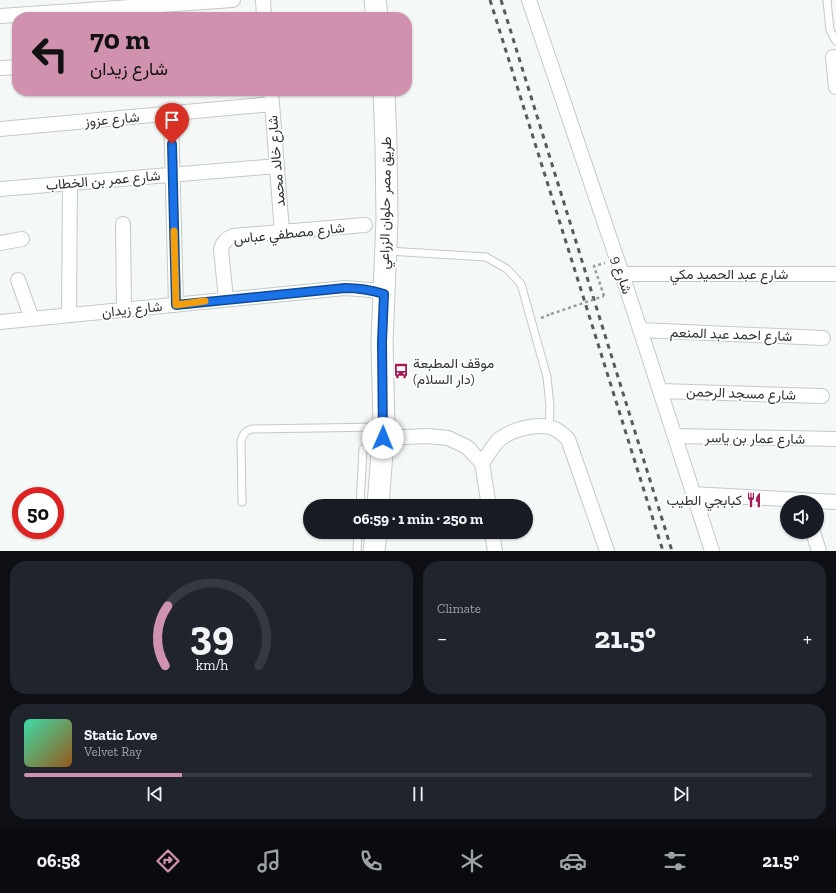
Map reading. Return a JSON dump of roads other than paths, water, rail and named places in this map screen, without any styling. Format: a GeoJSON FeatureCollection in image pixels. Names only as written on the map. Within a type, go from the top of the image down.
{"type":"FeatureCollection","features":[{"type":"Feature","properties":{"kind":"main road"},"geometry":{"type":"LineString","coordinates":[[375,0],[376,12]]}},
{"type":"Feature","properties":{"kind":"main road","name":"طريق مصر حلوان الزراعي"},"geometry":{"type":"LineString","coordinates":[[379,499],[384,432],[382,369],[387,220],[384,96]]}},
{"type":"Feature","properties":{"kind":"main road"},"geometry":{"type":"LineString","coordinates":[[374,551],[375,539]]}},
{"type":"Feature","properties":{"kind":"street"},"geometry":{"type":"LineString","coordinates":[[58,12],[233,0]]}},
{"type":"Feature","properties":{"kind":"street"},"geometry":{"type":"LineString","coordinates":[[263,0],[264,12]]}},
{"type":"Feature","properties":{"kind":"street","name":"شارع 9"},"geometry":{"type":"LineString","coordinates":[[529,0],[622,274],[712,551]]}},
{"type":"Feature","properties":{"kind":"street"},"geometry":{"type":"LineString","coordinates":[[0,16],[12,15]]}},
{"type":"Feature","properties":{"kind":"street"},"geometry":{"type":"LineString","coordinates":[[833,57],[836,87]]}},
{"type":"Feature","properties":{"kind":"street"},"geometry":{"type":"LineString","coordinates":[[0,68],[12,67]]}},
{"type":"Feature","properties":{"kind":"street","name":"شارع عزوز"},"geometry":{"type":"LineString","coordinates":[[0,129],[171,113],[271,98]]}},
{"type":"Feature","properties":{"kind":"street","name":"شارع خالد محمد"},"geometry":{"type":"LineString","coordinates":[[271,98],[282,232]]}},
{"type":"Feature","properties":{"kind":"street"},"geometry":{"type":"LineString","coordinates":[[171,113],[176,305]]}},
{"type":"Feature","properties":{"kind":"street","name":"شارع عمر بن الخطاب"},"geometry":{"type":"LineString","coordinates":[[0,189],[277,166]]}},
{"type":"Feature","properties":{"kind":"street"},"geometry":{"type":"LineString","coordinates":[[69,315],[70,183]]}},
{"type":"Feature","properties":{"kind":"street"},"geometry":{"type":"LineString","coordinates":[[123,224],[124,310]]}},
{"type":"Feature","properties":{"kind":"street","name":"شارع مصطفي عباس"},"geometry":{"type":"LineString","coordinates":[[226,299],[221,249],[227,238],[233,236],[364,225]]}},
{"type":"Feature","properties":{"kind":"street"},"geometry":{"type":"LineString","coordinates":[[0,243],[22,239]]}},
{"type":"Feature","properties":{"kind":"street","name":"شارع عبد الحميد مكي"},"geometry":{"type":"LineString","coordinates":[[622,274],[836,274]]}},
{"type":"Feature","properties":{"kind":"street"},"geometry":{"type":"LineString","coordinates":[[18,280],[32,319]]}},
{"type":"Feature","properties":{"kind":"street","name":"شارع زيدان"},"geometry":{"type":"LineString","coordinates":[[0,322],[345,288],[365,289],[384,294]]}},
{"type":"Feature","properties":{"kind":"street","name":"شارع احمد عبد المنعم"},"geometry":{"type":"LineString","coordinates":[[640,330],[823,338]]}},
{"type":"Feature","properties":{"kind":"street","name":"شارع مسجد الرحمن"},"geometry":{"type":"LineString","coordinates":[[660,391],[822,396]]}},
{"type":"Feature","properties":{"kind":"street"},"geometry":{"type":"LineString","coordinates":[[482,463],[500,438],[516,430],[535,426],[549,427],[560,432],[568,439],[607,551]]}},
{"type":"Feature","properties":{"kind":"street"},"geometry":{"type":"LineString","coordinates":[[384,432],[448,438],[468,447],[482,463],[488,499]]}},
{"type":"Feature","properties":{"kind":"street","name":"شارع عمار بن ياسر"},"geometry":{"type":"LineString","coordinates":[[675,436],[836,439]]}},
{"type":"Feature","properties":{"kind":"street"},"geometry":{"type":"LineString","coordinates":[[693,494],[780,500]]}},
{"type":"Feature","properties":{"kind":"street"},"geometry":{"type":"LineString","coordinates":[[824,502],[836,502]]}},
{"type":"Feature","properties":{"kind":"street"},"geometry":{"type":"LineString","coordinates":[[493,539],[495,551]]}},
{"type":"Feature","properties":{"kind":"street"},"geometry":{"type":"LineString","coordinates":[[815,539],[819,551]]}},
{"type":"Feature","properties":{"kind":"lane"},"geometry":{"type":"LineString","coordinates":[[828,4],[836,9]]}},
{"type":"Feature","properties":{"kind":"lane"},"geometry":{"type":"LineString","coordinates":[[828,4],[830,30],[836,41]]}},
{"type":"Feature","properties":{"kind":"lane"},"geometry":{"type":"LineString","coordinates":[[385,251],[486,257],[507,269],[521,284],[547,377],[550,406],[549,427]]}},
{"type":"Feature","properties":{"kind":"lane"},"geometry":{"type":"LineString","coordinates":[[242,502],[241,441],[242,435],[247,431],[252,429],[384,432]]}},
{"type":"Feature","properties":{"kind":"lane"},"geometry":{"type":"LineString","coordinates":[[360,499],[363,448]]}},
{"type":"Feature","properties":{"kind":"lane"},"geometry":{"type":"LineString","coordinates":[[357,551],[358,539]]}},
{"type":"Feature","properties":{"kind":"railway"},"geometry":{"type":"LineString","coordinates":[[490,0],[663,551]]}},
{"type":"Feature","properties":{"kind":"railway"},"geometry":{"type":"LineString","coordinates":[[501,0],[672,551]]}},
{"type":"Feature","properties":{"kind":"place","name":"موقف المطبعة (دار السلام)"},"geometry":{"type":"Point","coordinates":[401,371]}},
{"type":"Feature","properties":{"kind":"place","name":"كبابجي الطيب"},"geometry":{"type":"Point","coordinates":[754,500]}}]}
